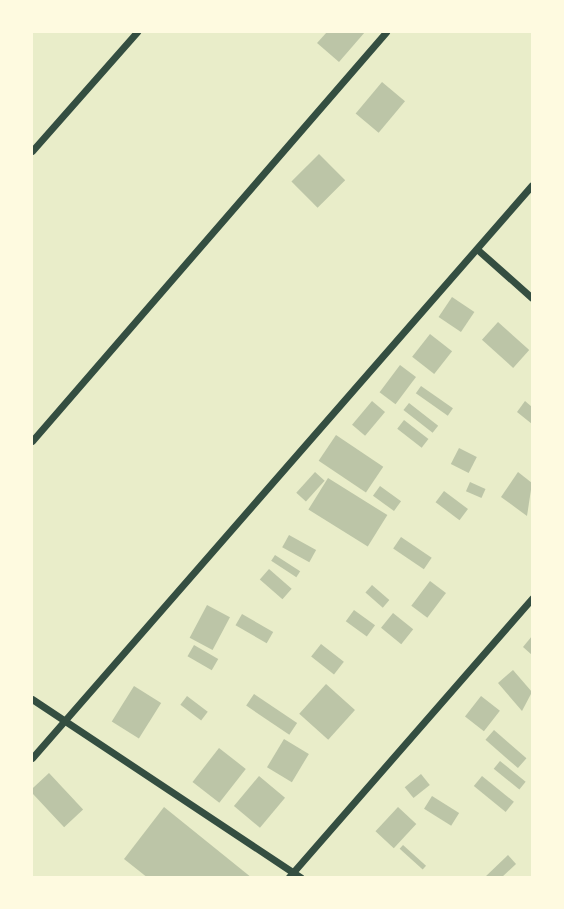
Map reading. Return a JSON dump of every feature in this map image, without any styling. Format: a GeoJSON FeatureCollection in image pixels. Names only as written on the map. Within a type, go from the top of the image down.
{"type":"FeatureCollection","features":[{"type":"Feature","properties":{"kind":"street"},"geometry":{"type":"LineString","coordinates":[[32,151],[136,32]]}},
{"type":"Feature","properties":{"kind":"street"},"geometry":{"type":"LineString","coordinates":[[32,441],[386,32]]}},
{"type":"Feature","properties":{"kind":"street"},"geometry":{"type":"LineString","coordinates":[[32,758],[533,185]]}},
{"type":"Feature","properties":{"kind":"street"},"geometry":{"type":"LineString","coordinates":[[478,250],[533,298]]}},
{"type":"Feature","properties":{"kind":"street"},"geometry":{"type":"LineString","coordinates":[[291,875],[533,598]]}},
{"type":"Feature","properties":{"kind":"street"},"geometry":{"type":"LineString","coordinates":[[32,699],[291,875],[301,877]]}},
{"type":"Feature","properties":{"kind":"building"},"geometry":{"type":"Polygon","coordinates":[[[327,32],[365,32],[339,62],[317,43],[327,32]]]}},
{"type":"Feature","properties":{"kind":"building"},"geometry":{"type":"Polygon","coordinates":[[[382,82],[405,101],[379,133],[356,113],[382,82]]]}},
{"type":"Feature","properties":{"kind":"building"},"geometry":{"type":"Polygon","coordinates":[[[319,154],[345,180],[318,208],[291,182],[319,154]]]}},
{"type":"Feature","properties":{"kind":"building"},"geometry":{"type":"Polygon","coordinates":[[[452,297],[474,312],[461,332],[439,317],[452,297]]]}},
{"type":"Feature","properties":{"kind":"building"},"geometry":{"type":"Polygon","coordinates":[[[498,322],[529,350],[513,368],[482,340],[498,322]]]}},
{"type":"Feature","properties":{"kind":"building"},"geometry":{"type":"Polygon","coordinates":[[[430,334],[452,351],[434,374],[412,357],[430,334]]]}},
{"type":"Feature","properties":{"kind":"building"},"geometry":{"type":"Polygon","coordinates":[[[400,365],[416,377],[396,404],[380,392],[400,365]]]}},
{"type":"Feature","properties":{"kind":"building"},"geometry":{"type":"Polygon","coordinates":[[[421,386],[453,408],[448,416],[416,393],[421,386]]]}},
{"type":"Feature","properties":{"kind":"building"},"geometry":{"type":"Polygon","coordinates":[[[372,401],[385,412],[365,436],[352,425],[372,401]]]}},
{"type":"Feature","properties":{"kind":"building"},"geometry":{"type":"Polygon","coordinates":[[[525,401],[532,407],[532,424],[517,412],[525,401]]]}},
{"type":"Feature","properties":{"kind":"building"},"geometry":{"type":"Polygon","coordinates":[[[409,403],[438,426],[433,433],[403,410],[409,403]]]}},
{"type":"Feature","properties":{"kind":"building"},"geometry":{"type":"Polygon","coordinates":[[[404,420],[428,439],[422,448],[397,429],[404,420]]]}},
{"type":"Feature","properties":{"kind":"building"},"geometry":{"type":"Polygon","coordinates":[[[336,435],[383,467],[366,493],[319,461],[336,435]]]}},
{"type":"Feature","properties":{"kind":"building"},"geometry":{"type":"Polygon","coordinates":[[[459,448],[477,457],[469,473],[451,464],[459,448]]]}},
{"type":"Feature","properties":{"kind":"building"},"geometry":{"type":"Polygon","coordinates":[[[315,472],[325,481],[306,502],[296,493],[315,472]]]}},
{"type":"Feature","properties":{"kind":"building"},"geometry":{"type":"Polygon","coordinates":[[[518,472],[532,483],[527,516],[501,497],[518,472]]]}},
{"type":"Feature","properties":{"kind":"building"},"geometry":{"type":"Polygon","coordinates":[[[328,478],[387,515],[368,546],[308,509],[328,478]]]}},
{"type":"Feature","properties":{"kind":"building"},"geometry":{"type":"Polygon","coordinates":[[[470,482],[486,489],[481,498],[466,491],[470,482]]]}},
{"type":"Feature","properties":{"kind":"building"},"geometry":{"type":"Polygon","coordinates":[[[380,486],[401,501],[394,511],[373,496],[380,486]]]}},
{"type":"Feature","properties":{"kind":"building"},"geometry":{"type":"Polygon","coordinates":[[[444,491],[468,509],[460,520],[436,502],[444,491]]]}},
{"type":"Feature","properties":{"kind":"building"},"geometry":{"type":"Polygon","coordinates":[[[289,535],[316,550],[309,562],[282,547],[289,535]]]}},
{"type":"Feature","properties":{"kind":"building"},"geometry":{"type":"Polygon","coordinates":[[[401,537],[432,558],[424,569],[393,549],[401,537]]]}},
{"type":"Feature","properties":{"kind":"building"},"geometry":{"type":"Polygon","coordinates":[[[275,555],[300,571],[296,577],[271,561],[275,555]]]}},
{"type":"Feature","properties":{"kind":"building"},"geometry":{"type":"Polygon","coordinates":[[[269,569],[292,589],[282,599],[260,580],[269,569]]]}},
{"type":"Feature","properties":{"kind":"building"},"geometry":{"type":"Polygon","coordinates":[[[430,581],[446,593],[427,618],[411,606],[430,581]]]}},
{"type":"Feature","properties":{"kind":"building"},"geometry":{"type":"Polygon","coordinates":[[[372,585],[389,600],[383,608],[365,593],[372,585]]]}},
{"type":"Feature","properties":{"kind":"building"},"geometry":{"type":"Polygon","coordinates":[[[207,605],[230,617],[213,650],[190,638],[207,605]]]}},
{"type":"Feature","properties":{"kind":"building"},"geometry":{"type":"Polygon","coordinates":[[[354,610],[375,625],[367,637],[346,621],[354,610]]]}},
{"type":"Feature","properties":{"kind":"building"},"geometry":{"type":"Polygon","coordinates":[[[393,613],[413,629],[401,644],[381,628],[393,613]]]}},
{"type":"Feature","properties":{"kind":"building"},"geometry":{"type":"Polygon","coordinates":[[[242,614],[273,632],[267,643],[236,625],[242,614]]]}},
{"type":"Feature","properties":{"kind":"building"},"geometry":{"type":"Polygon","coordinates":[[[532,636],[532,655],[523,647],[532,636]]]}},
{"type":"Feature","properties":{"kind":"building"},"geometry":{"type":"Polygon","coordinates":[[[321,644],[344,662],[334,674],[311,657],[321,644]]]}},
{"type":"Feature","properties":{"kind":"building"},"geometry":{"type":"Polygon","coordinates":[[[194,645],[218,659],[212,670],[188,656],[194,645]]]}},
{"type":"Feature","properties":{"kind":"building"},"geometry":{"type":"Polygon","coordinates":[[[513,670],[532,692],[522,711],[498,683],[513,670]]]}},
{"type":"Feature","properties":{"kind":"building"},"geometry":{"type":"Polygon","coordinates":[[[326,684],[355,710],[328,740],[299,714],[326,684]]]}},
{"type":"Feature","properties":{"kind":"building"},"geometry":{"type":"Polygon","coordinates":[[[134,686],[161,703],[139,739],[112,722],[134,686]]]}},
{"type":"Feature","properties":{"kind":"building"},"geometry":{"type":"Polygon","coordinates":[[[254,694],[297,723],[289,735],[246,706],[254,694]]]}},
{"type":"Feature","properties":{"kind":"building"},"geometry":{"type":"Polygon","coordinates":[[[187,696],[208,712],[201,720],[180,705],[187,696]]]}},
{"type":"Feature","properties":{"kind":"building"},"geometry":{"type":"Polygon","coordinates":[[[481,696],[500,711],[484,731],[465,716],[481,696]]]}},
{"type":"Feature","properties":{"kind":"building"},"geometry":{"type":"Polygon","coordinates":[[[494,730],[526,758],[518,768],[485,740],[494,730]]]}},
{"type":"Feature","properties":{"kind":"building"},"geometry":{"type":"Polygon","coordinates":[[[284,739],[309,754],[292,782],[267,767],[284,739]]]}},
{"type":"Feature","properties":{"kind":"building"},"geometry":{"type":"Polygon","coordinates":[[[219,748],[246,769],[219,803],[193,782],[219,748]]]}},
{"type":"Feature","properties":{"kind":"building"},"geometry":{"type":"Polygon","coordinates":[[[500,761],[526,782],[519,790],[494,769],[500,761]]]}},
{"type":"Feature","properties":{"kind":"building"},"geometry":{"type":"Polygon","coordinates":[[[49,773],[83,810],[64,827],[32,793],[32,789],[49,773]]]}},
{"type":"Feature","properties":{"kind":"building"},"geometry":{"type":"Polygon","coordinates":[[[421,774],[430,785],[413,798],[405,787],[421,774]]]}},
{"type":"Feature","properties":{"kind":"building"},"geometry":{"type":"Polygon","coordinates":[[[259,776],[285,798],[260,828],[234,806],[259,776]]]}},
{"type":"Feature","properties":{"kind":"building"},"geometry":{"type":"Polygon","coordinates":[[[482,776],[514,802],[506,812],[474,786],[482,776]]]}},
{"type":"Feature","properties":{"kind":"building"},"geometry":{"type":"Polygon","coordinates":[[[432,796],[459,813],[451,826],[424,809],[432,796]]]}},
{"type":"Feature","properties":{"kind":"building"},"geometry":{"type":"Polygon","coordinates":[[[164,807],[252,878],[148,878],[124,859],[164,807]]]}},
{"type":"Feature","properties":{"kind":"building"},"geometry":{"type":"Polygon","coordinates":[[[398,807],[416,824],[394,848],[375,831],[398,807]]]}},
{"type":"Feature","properties":{"kind":"building"},"geometry":{"type":"Polygon","coordinates":[[[403,845],[426,866],[423,869],[400,849],[403,845]]]}},
{"type":"Feature","properties":{"kind":"building"},"geometry":{"type":"Polygon","coordinates":[[[508,855],[516,864],[501,878],[484,878],[508,855]]]}}]}
